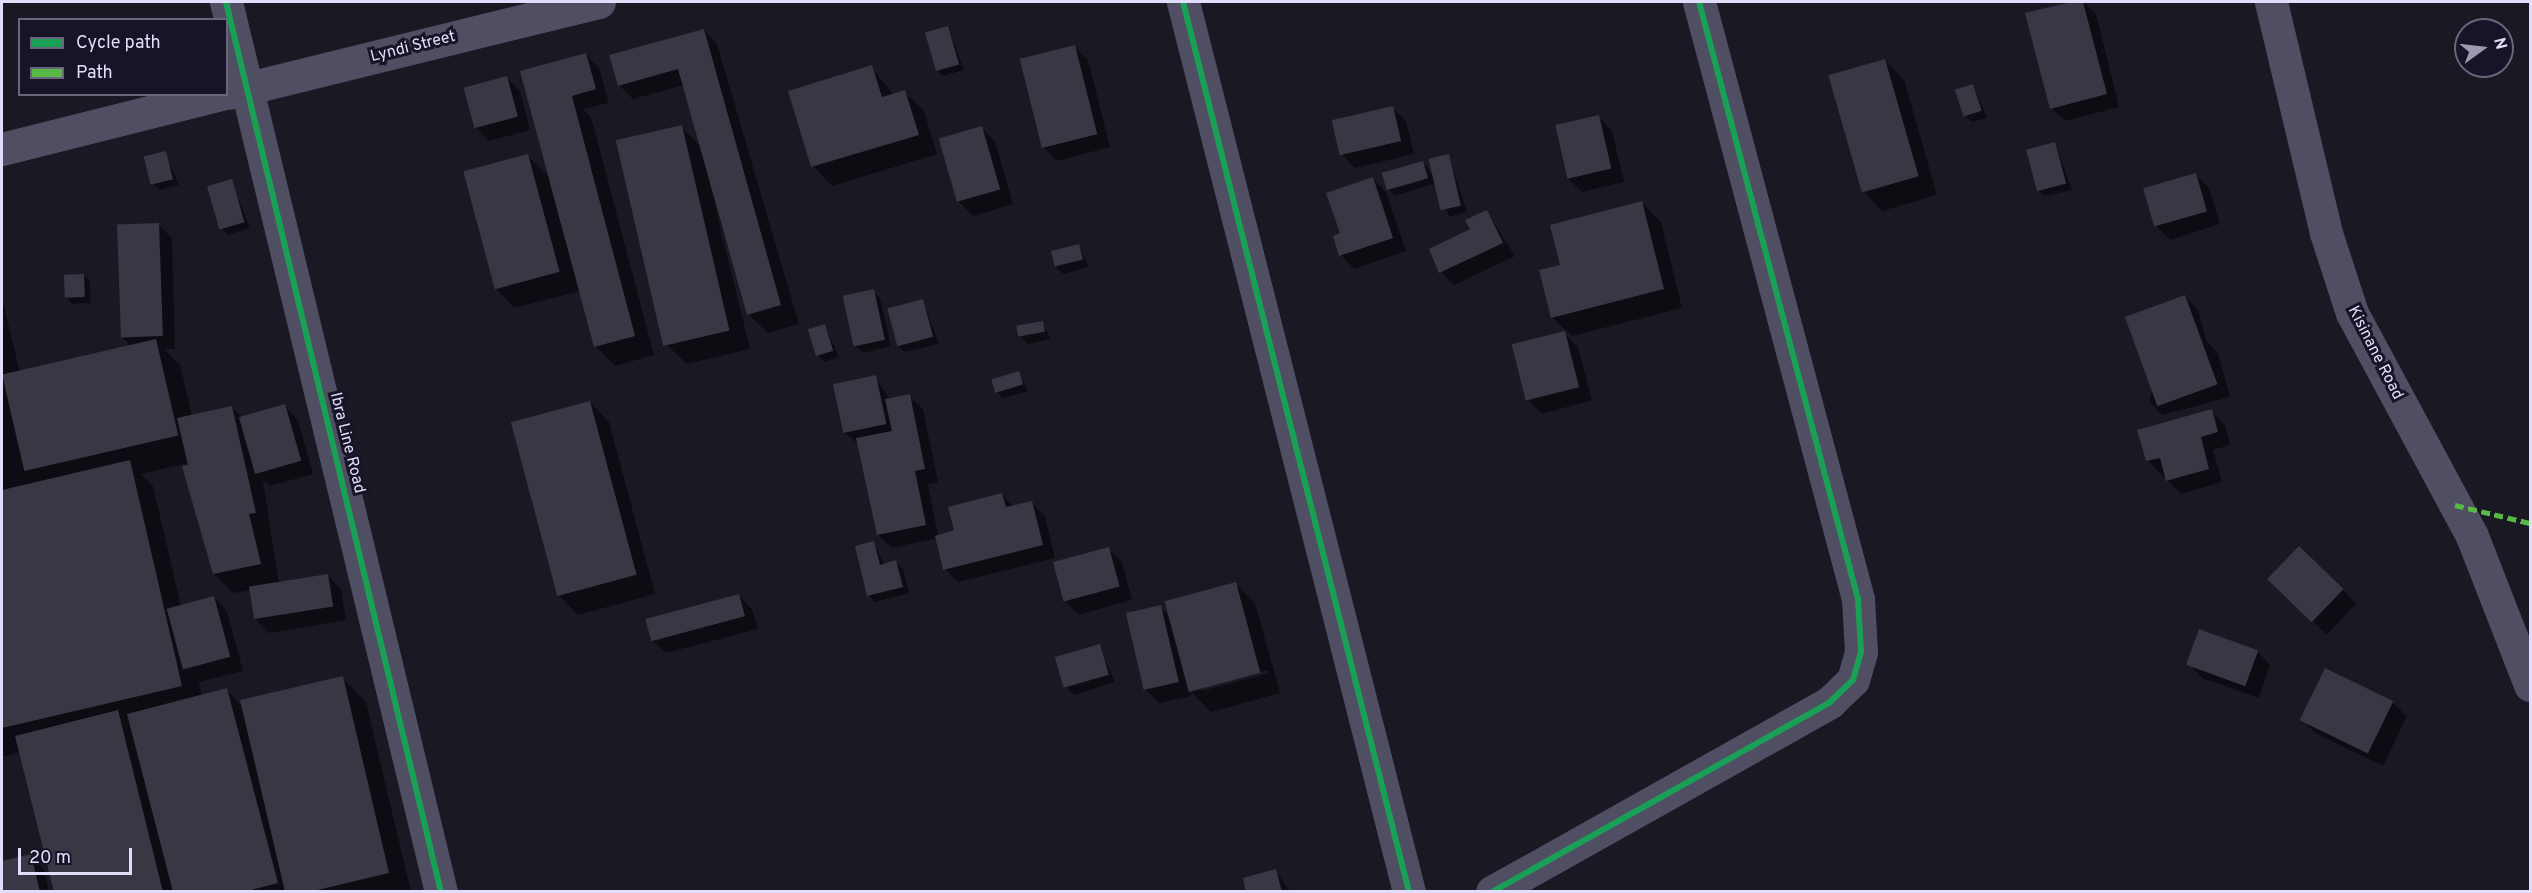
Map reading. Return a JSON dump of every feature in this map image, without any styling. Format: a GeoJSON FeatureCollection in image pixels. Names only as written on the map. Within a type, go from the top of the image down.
{"type":"FeatureCollection","features":[{"type":"Feature","properties":{"kind":"street","name":"Ibra Line Road"},"geometry":{"type":"LineString","coordinates":[[226,2],[227,18]]}},
{"type":"Feature","properties":{"kind":"street","name":"Lyndi Street"},"geometry":{"type":"LineString","coordinates":[[232,92],[599,2]]}},
{"type":"Feature","properties":{"kind":"street"},"geometry":{"type":"LineString","coordinates":[[1183,2],[1409,891]]}},
{"type":"Feature","properties":{"kind":"street"},"geometry":{"type":"LineString","coordinates":[[1492,891],[1830,702],[1853,680],[1861,652],[1858,599],[1699,2]]}},
{"type":"Feature","properties":{"kind":"street","name":"Kisinane Road"},"geometry":{"type":"LineString","coordinates":[[2271,2],[2326,233],[2352,313],[2472,536],[2530,685]]}},
{"type":"Feature","properties":{"kind":"street","name":"Ibra Line Road"},"geometry":{"type":"LineString","coordinates":[[228,32],[232,92],[441,891]]}},
{"type":"Feature","properties":{"kind":"street","name":"Lyndi Street"},"geometry":{"type":"LineString","coordinates":[[2,149],[216,96]]}},
{"type":"Feature","properties":{"kind":"building"},"geometry":{"type":"Polygon","coordinates":[[[2072,2],[2083,2],[2107,94],[2050,109],[2025,13],[2072,2]]]}},
{"type":"Feature","properties":{"kind":"building"},"geometry":{"type":"Polygon","coordinates":[[[948,26],[959,64],[936,71],[925,33],[948,26]]]}},
{"type":"Feature","properties":{"kind":"building"},"geometry":{"type":"Polygon","coordinates":[[[704,29],[781,305],[747,315],[678,69],[618,86],[609,55],[704,29]]]}},
{"type":"Feature","properties":{"kind":"building"},"geometry":{"type":"Polygon","coordinates":[[[1075,45],[1097,134],[1042,148],[1020,59],[1075,45]]]}},
{"type":"Feature","properties":{"kind":"building"},"geometry":{"type":"Polygon","coordinates":[[[586,53],[596,89],[572,96],[635,336],[594,347],[520,71],[586,53]]]}},
{"type":"Feature","properties":{"kind":"building"},"geometry":{"type":"Polygon","coordinates":[[[1885,59],[1919,176],[1862,193],[1828,75],[1885,59]]]}},
{"type":"Feature","properties":{"kind":"building"},"geometry":{"type":"Polygon","coordinates":[[[872,65],[882,97],[905,90],[919,135],[811,167],[788,91],[872,65]]]}},
{"type":"Feature","properties":{"kind":"building"},"geometry":{"type":"Polygon","coordinates":[[[507,76],[518,117],[474,128],[464,88],[507,76]]]}},
{"type":"Feature","properties":{"kind":"building"},"geometry":{"type":"Polygon","coordinates":[[[1973,84],[1982,111],[1964,117],[1955,90],[1973,84]]]}},
{"type":"Feature","properties":{"kind":"building"},"geometry":{"type":"Polygon","coordinates":[[[1393,106],[1401,141],[1340,155],[1332,120],[1393,106]]]}},
{"type":"Feature","properties":{"kind":"building"},"geometry":{"type":"Polygon","coordinates":[[[1599,115],[1611,169],[1568,179],[1555,125],[1599,115]]]}},
{"type":"Feature","properties":{"kind":"building"},"geometry":{"type":"Polygon","coordinates":[[[682,125],[729,331],[663,346],[616,140],[682,125]]]}},
{"type":"Feature","properties":{"kind":"building"},"geometry":{"type":"Polygon","coordinates":[[[982,126],[1000,189],[957,202],[939,138],[982,126]]]}},
{"type":"Feature","properties":{"kind":"building"},"geometry":{"type":"Polygon","coordinates":[[[2055,142],[2066,184],[2037,191],[2026,150],[2055,142]]]}},
{"type":"Feature","properties":{"kind":"building"},"geometry":{"type":"Polygon","coordinates":[[[166,151],[173,179],[151,185],[144,157],[166,151]]]}},
{"type":"Feature","properties":{"kind":"building"},"geometry":{"type":"Polygon","coordinates":[[[528,154],[560,272],[495,289],[463,171],[528,154]]]}},
{"type":"Feature","properties":{"kind":"building"},"geometry":{"type":"Polygon","coordinates":[[[1449,154],[1461,206],[1440,210],[1429,159],[1449,154]]]}},
{"type":"Feature","properties":{"kind":"building"},"geometry":{"type":"Polygon","coordinates":[[[1423,161],[1428,178],[1387,190],[1382,173],[1423,161]]]}},
{"type":"Feature","properties":{"kind":"building"},"geometry":{"type":"Polygon","coordinates":[[[2196,173],[2207,211],[2154,227],[2143,188],[2196,173]]]}},
{"type":"Feature","properties":{"kind":"building"},"geometry":{"type":"Polygon","coordinates":[[[1373,177],[1393,238],[1339,256],[1333,236],[1340,233],[1326,193],[1373,177]]]}},
{"type":"Feature","properties":{"kind":"building"},"geometry":{"type":"Polygon","coordinates":[[[232,179],[244,222],[219,229],[207,186],[232,179]]]}},
{"type":"Feature","properties":{"kind":"building"},"geometry":{"type":"Polygon","coordinates":[[[1642,201],[1664,289],[1551,318],[1539,270],[1560,265],[1550,225],[1642,201]]]}},
{"type":"Feature","properties":{"kind":"building"},"geometry":{"type":"Polygon","coordinates":[[[1487,210],[1503,243],[1439,273],[1429,249],[1470,229],[1465,220],[1487,210]]]}},
{"type":"Feature","properties":{"kind":"building"},"geometry":{"type":"Polygon","coordinates":[[[159,223],[163,336],[121,337],[117,224],[159,223]]]}},
{"type":"Feature","properties":{"kind":"building"},"geometry":{"type":"Polygon","coordinates":[[[1079,244],[1083,260],[1055,267],[1051,251],[1079,244]]]}},
{"type":"Feature","properties":{"kind":"building"},"geometry":{"type":"Polygon","coordinates":[[[84,274],[85,297],[65,298],[64,275],[84,274]]]}},
{"type":"Feature","properties":{"kind":"building"},"geometry":{"type":"Polygon","coordinates":[[[874,289],[885,340],[854,347],[843,296],[874,289]]]}},
{"type":"Feature","properties":{"kind":"building"},"geometry":{"type":"Polygon","coordinates":[[[2185,295],[2217,384],[2157,406],[2125,317],[2185,295]]]}},
{"type":"Feature","properties":{"kind":"building"},"geometry":{"type":"Polygon","coordinates":[[[923,299],[933,337],[897,346],[887,309],[923,299]]]}},
{"type":"Feature","properties":{"kind":"building"},"geometry":{"type":"Polygon","coordinates":[[[1043,321],[1045,332],[1018,337],[1016,326],[1043,321]]]}},
{"type":"Feature","properties":{"kind":"building"},"geometry":{"type":"Polygon","coordinates":[[[825,324],[833,351],[816,356],[808,329],[825,324]]]}},
{"type":"Feature","properties":{"kind":"building"},"geometry":{"type":"Polygon","coordinates":[[[1565,331],[1579,387],[1526,401],[1512,344],[1565,331]]]}},
{"type":"Feature","properties":{"kind":"building"},"geometry":{"type":"Polygon","coordinates":[[[156,339],[178,435],[24,471],[2,375],[156,339]]]}},
{"type":"Feature","properties":{"kind":"building"},"geometry":{"type":"Polygon","coordinates":[[[1019,371],[1023,384],[995,393],[991,379],[1019,371]]]}},
{"type":"Feature","properties":{"kind":"building"},"geometry":{"type":"Polygon","coordinates":[[[876,375],[886,424],[843,433],[833,384],[876,375]]]}},
{"type":"Feature","properties":{"kind":"building"},"geometry":{"type":"Polygon","coordinates":[[[910,394],[925,469],[915,471],[926,525],[877,535],[856,438],[892,431],[885,399],[910,394]]]}},
{"type":"Feature","properties":{"kind":"building"},"geometry":{"type":"Polygon","coordinates":[[[590,401],[637,575],[557,596],[511,422],[590,401]]]}},
{"type":"Feature","properties":{"kind":"building"},"geometry":{"type":"Polygon","coordinates":[[[285,404],[301,461],[255,474],[239,417],[285,404]]]}},
{"type":"Feature","properties":{"kind":"building"},"geometry":{"type":"Polygon","coordinates":[[[232,406],[256,513],[249,514],[261,564],[213,574],[182,466],[188,465],[177,418],[232,406]]]}},
{"type":"Feature","properties":{"kind":"building"},"geometry":{"type":"Polygon","coordinates":[[[2212,409],[2218,432],[2201,437],[2209,469],[2166,481],[2160,458],[2146,461],[2137,430],[2212,409]]]}},
{"type":"Feature","properties":{"kind":"building"},"geometry":{"type":"Polygon","coordinates":[[[130,460],[182,686],[2,728],[2,490],[130,460]]]}},
{"type":"Feature","properties":{"kind":"building"},"geometry":{"type":"Polygon","coordinates":[[[1002,493],[1006,507],[1032,501],[1043,545],[943,570],[935,536],[954,530],[948,507],[1002,493]]]}},
{"type":"Feature","properties":{"kind":"building"},"geometry":{"type":"Polygon","coordinates":[[[874,541],[880,565],[896,560],[903,587],[867,596],[855,546],[874,541]]]}},
{"type":"Feature","properties":{"kind":"building"},"geometry":{"type":"Polygon","coordinates":[[[2299,546],[2344,589],[2312,622],[2267,579],[2299,546]]]}},
{"type":"Feature","properties":{"kind":"building"},"geometry":{"type":"Polygon","coordinates":[[[1109,547],[1120,587],[1064,602],[1053,562],[1109,547]]]}},
{"type":"Feature","properties":{"kind":"building"},"geometry":{"type":"Polygon","coordinates":[[[328,574],[333,607],[254,619],[249,587],[328,574]]]}},
{"type":"Feature","properties":{"kind":"building"},"geometry":{"type":"Polygon","coordinates":[[[1236,582],[1260,673],[1189,692],[1165,601],[1236,582]]]}},
{"type":"Feature","properties":{"kind":"building"},"geometry":{"type":"Polygon","coordinates":[[[739,594],[745,616],[651,641],[645,619],[739,594]]]}},
{"type":"Feature","properties":{"kind":"building"},"geometry":{"type":"Polygon","coordinates":[[[214,596],[230,657],[183,670],[167,609],[214,596]]]}},
{"type":"Feature","properties":{"kind":"building"},"geometry":{"type":"Polygon","coordinates":[[[1161,605],[1179,682],[1144,690],[1126,613],[1161,605]]]}},
{"type":"Feature","properties":{"kind":"building"},"geometry":{"type":"Polygon","coordinates":[[[2199,629],[2258,651],[2245,686],[2186,665],[2199,629]]]}},
{"type":"Feature","properties":{"kind":"building"},"geometry":{"type":"Polygon","coordinates":[[[1100,644],[1109,675],[1064,688],[1055,657],[1100,644]]]}},
{"type":"Feature","properties":{"kind":"building"},"geometry":{"type":"Polygon","coordinates":[[[2325,668],[2393,701],[2368,753],[2300,720],[2325,668]]]}},
{"type":"Feature","properties":{"kind":"building"},"geometry":{"type":"Polygon","coordinates":[[[343,676],[389,873],[309,892],[285,892],[240,700],[343,676]]]}},
{"type":"Feature","properties":{"kind":"building"},"geometry":{"type":"Polygon","coordinates":[[[227,688],[278,883],[244,892],[173,892],[127,714],[227,688]]]}},
{"type":"Feature","properties":{"kind":"building"},"geometry":{"type":"Polygon","coordinates":[[[118,710],[163,892],[54,892],[15,736],[118,710]]]}},
{"type":"Feature","properties":{"kind":"building"},"geometry":{"type":"Polygon","coordinates":[[[31,854],[40,892],[2,892],[2,861],[31,854]]]}},
{"type":"Feature","properties":{"kind":"building"},"geometry":{"type":"Polygon","coordinates":[[[1276,869],[1282,892],[1246,892],[1243,878],[1276,869]]]}},
{"type":"Feature","properties":{"kind":"marked path"},"geometry":{"type":"LineString","coordinates":[[2455,505],[2530,523]]}},
{"type":"Feature","properties":{"kind":"cycle path"},"geometry":{"type":"LineString","coordinates":[[226,2],[441,892]]}},
{"type":"Feature","properties":{"kind":"cycle path"},"geometry":{"type":"LineString","coordinates":[[1183,2],[1409,892]]}},
{"type":"Feature","properties":{"kind":"cycle path"},"geometry":{"type":"LineString","coordinates":[[1492,892],[1830,702],[1853,680],[1861,652],[1858,599],[1699,2]]}}]}
